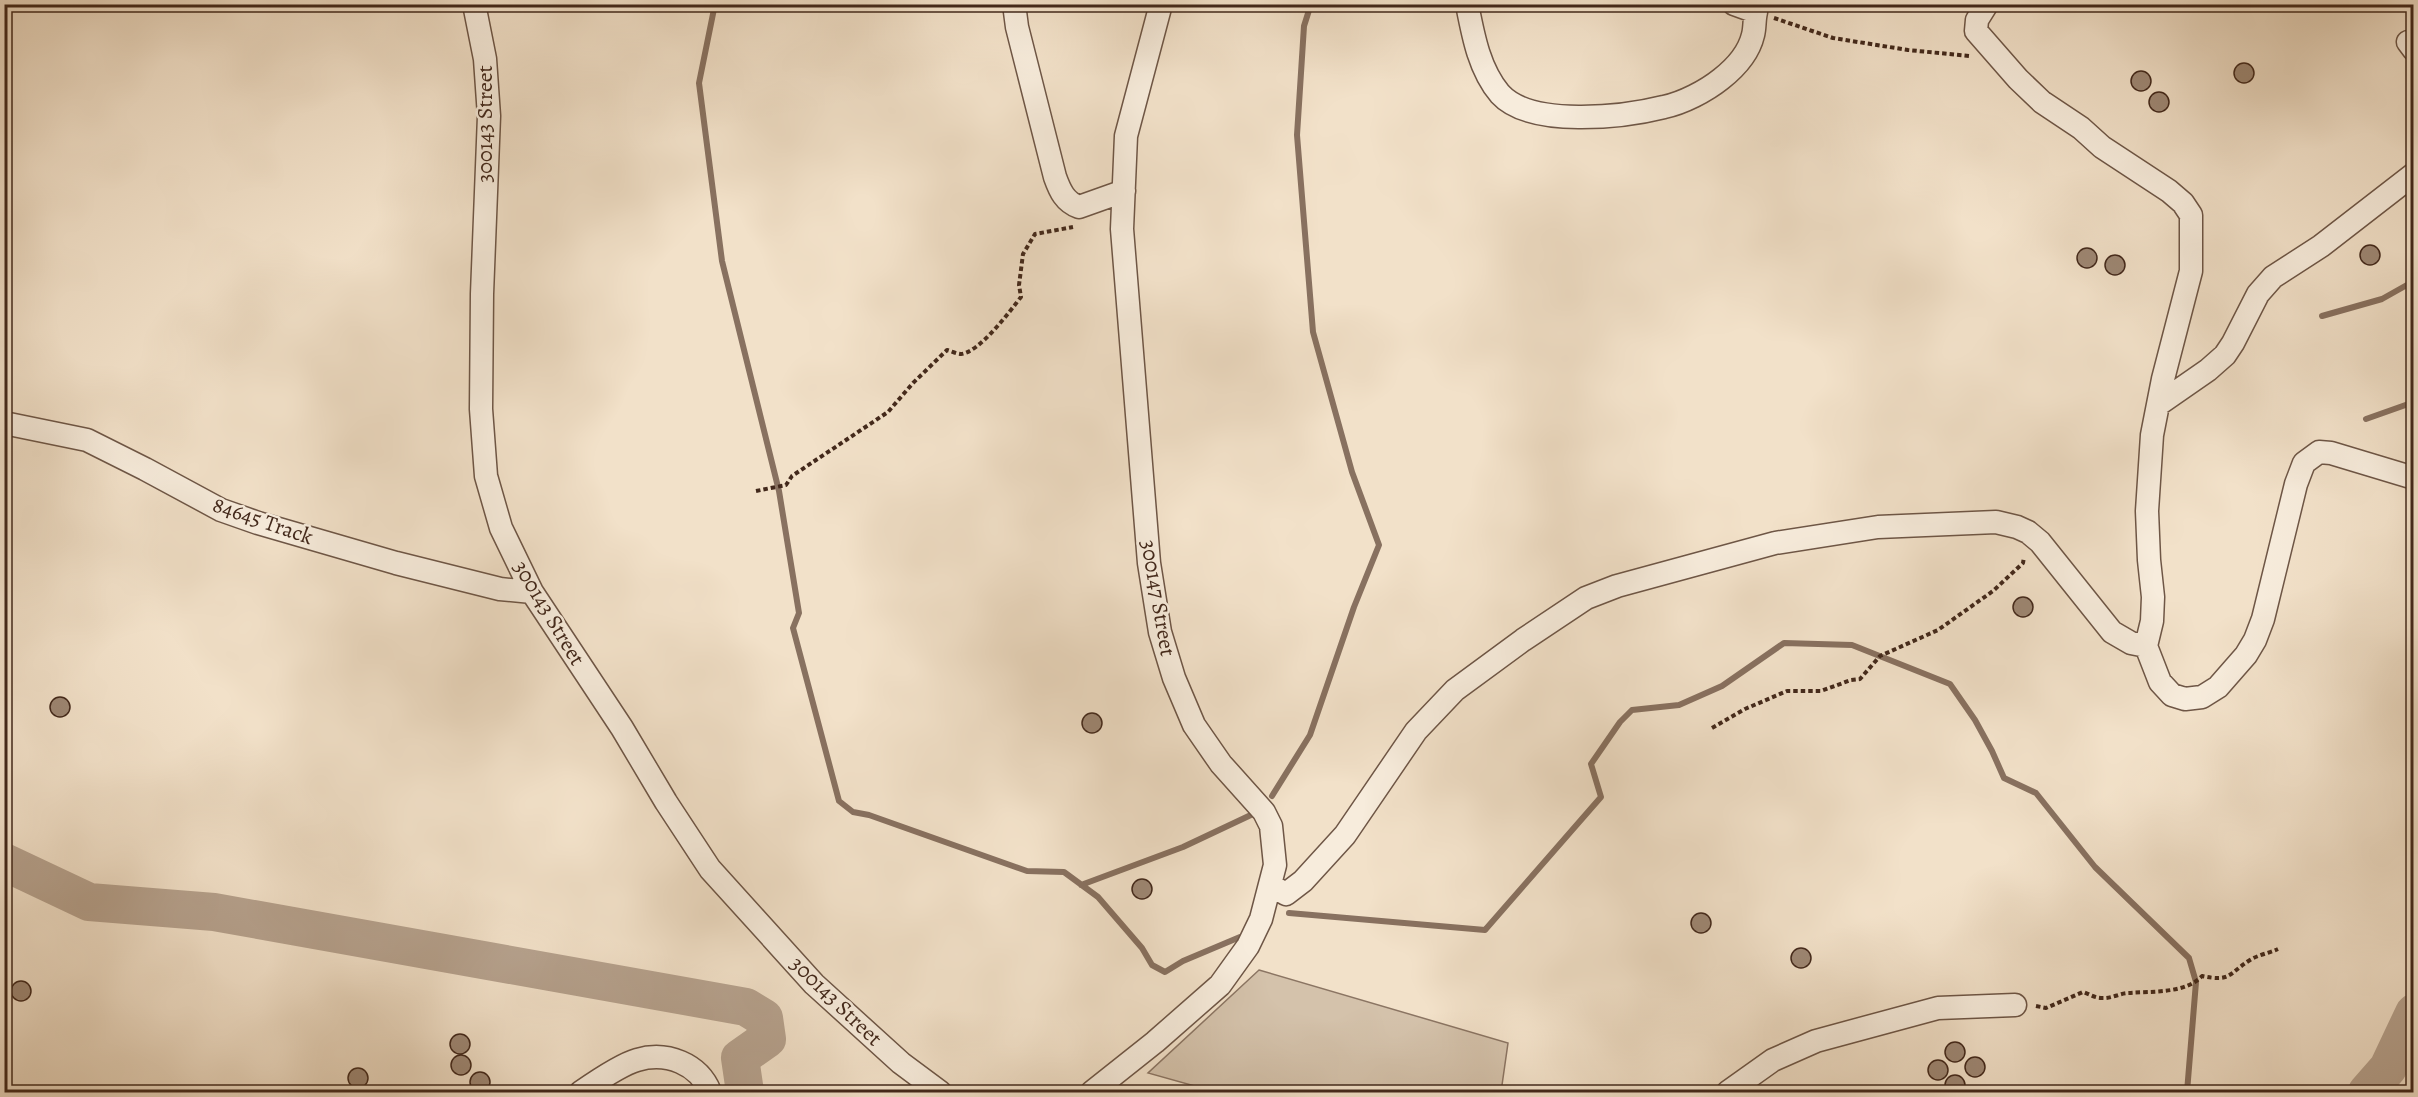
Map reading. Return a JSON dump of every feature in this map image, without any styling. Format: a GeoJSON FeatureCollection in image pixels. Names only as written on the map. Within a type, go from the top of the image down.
{"type":"FeatureCollection","features":[{"type":"Feature","properties":{"kind":"street","name":"300143 Street"},"geometry":{"type":"LineString","coordinates":[[474,4],[485,59],[489,116],[482,306],[482,409],[486,476],[501,528],[532,592],[622,728],[666,802],[710,869],[814,984],[901,1063],[940,1092]]}},
{"type":"Feature","properties":{"kind":"street"},"geometry":{"type":"LineString","coordinates":[[1014,4],[1017,27],[1055,177],[1067,200],[1079,207],[1124,191]]}},
{"type":"Feature","properties":{"kind":"street","name":"300147 Street"},"geometry":{"type":"LineString","coordinates":[[1092,1092],[1220,986],[1248,946],[1261,919],[1275,865],[1271,826],[1255,799],[1221,764],[1194,725],[1174,678],[1160,632],[1149,562],[1122,229],[1126,136],[1161,4]]}},
{"type":"Feature","properties":{"kind":"street"},"geometry":{"type":"LineString","coordinates":[[1467,4],[1475,44],[1488,76],[1501,94],[1513,104],[1551,117],[1623,115],[1666,107],[1691,97],[1720,80],[1740,60],[1754,33],[1756,12],[1734,4]]}},
{"type":"Feature","properties":{"kind":"street"},"geometry":{"type":"LineString","coordinates":[[1987,4],[1977,21],[1976,31],[2018,79],[2042,102],[2081,128],[2110,153],[2169,191],[2183,203],[2191,215],[2191,271],[2152,435],[2147,511],[2153,597],[2152,621],[2146,646],[2160,682],[2166,690],[2177,698],[2194,699],[2218,687],[2233,673],[2255,640],[2282,545],[2296,484],[2308,458],[2319,452],[2331,453],[2414,478]]}},
{"type":"Feature","properties":{"kind":"street"},"geometry":{"type":"LineString","coordinates":[[2159,404],[2208,370],[2225,355],[2258,294],[2273,277],[2321,246],[2414,174]]}},
{"type":"Feature","properties":{"kind":"street","name":"84645 Track"},"geometry":{"type":"LineString","coordinates":[[4,423],[87,440],[220,510],[249,520],[396,563],[500,589],[532,592]]}},
{"type":"Feature","properties":{"kind":"street"},"geometry":{"type":"LineString","coordinates":[[1270,885],[1286,894],[1303,881],[1345,835],[1416,731],[1455,690],[1523,640],[1586,598],[1617,586],[1775,543],[1878,527],[1996,522],[2028,532],[2059,564],[2112,632],[2131,643],[2146,646]]}},
{"type":"Feature","properties":{"kind":"street"},"geometry":{"type":"LineString","coordinates":[[1728,1092],[1773,1060],[1815,1041],[1938,1008],[2011,1005]]}},
{"type":"Feature","properties":{"kind":"street"},"geometry":{"type":"LineString","coordinates":[[581,1092],[637,1060],[660,1056],[674,1059],[693,1068],[705,1080],[710,1092]]}},
{"type":"Feature","properties":{"kind":"path"},"geometry":{"type":"LineString","coordinates":[[1756,12],[1833,38],[1908,50],[2002,59]]}},
{"type":"Feature","properties":{"kind":"path"},"geometry":{"type":"LineString","coordinates":[[756,491],[786,485],[792,476],[888,412],[947,350],[961,354],[972,350],[1005,318],[1021,297],[1019,285],[1023,254],[1035,234],[1073,227],[1082,211],[1079,207]]}},
{"type":"Feature","properties":{"kind":"path"},"geometry":{"type":"LineString","coordinates":[[1712,728],[1745,709],[1787,691],[1821,691],[1851,680],[1860,680],[1880,656],[1938,630],[1993,591],[2023,562],[2028,532]]}},
{"type":"Feature","properties":{"kind":"path"},"geometry":{"type":"LineString","coordinates":[[2011,1005],[2021,1001],[2046,1008],[2083,992],[2099,998],[2107,998],[2127,993],[2154,993],[2183,987],[2196,982],[2202,976],[2219,979],[2234,974],[2251,960],[2278,949]]}},
{"type":"Feature","properties":{"kind":"shaded area"},"geometry":{"type":"Polygon","coordinates":[[[1259,970],[1508,1043],[1501,1092],[1216,1092],[1148,1073],[1259,970]]]}},
{"type":"Feature","properties":{"kind":"building"},"geometry":{"type":"Polygon","coordinates":[[[2240,63],[2248,63],[2254,69],[2254,77],[2248,83],[2240,83],[2234,77],[2234,69],[2240,63]]]}},
{"type":"Feature","properties":{"kind":"building"},"geometry":{"type":"Polygon","coordinates":[[[2141,71],[2148,74],[2151,81],[2148,88],[2141,91],[2134,88],[2131,81],[2134,74],[2141,71]]]}},
{"type":"Feature","properties":{"kind":"building"},"geometry":{"type":"Polygon","coordinates":[[[2159,92],[2166,95],[2169,102],[2166,109],[2159,112],[2152,109],[2149,102],[2152,95],[2159,92]]]}},
{"type":"Feature","properties":{"kind":"building"},"geometry":{"type":"Polygon","coordinates":[[[2370,245],[2377,248],[2380,255],[2377,262],[2370,265],[2363,262],[2360,255],[2363,248],[2370,245]]]}},
{"type":"Feature","properties":{"kind":"building"},"geometry":{"type":"Polygon","coordinates":[[[2083,248],[2091,248],[2097,254],[2097,262],[2091,268],[2083,268],[2077,262],[2077,254],[2083,248]]]}},
{"type":"Feature","properties":{"kind":"building"},"geometry":{"type":"Polygon","coordinates":[[[2111,255],[2119,255],[2125,261],[2125,269],[2119,275],[2111,275],[2105,269],[2105,261],[2111,255]]]}},
{"type":"Feature","properties":{"kind":"building"},"geometry":{"type":"Polygon","coordinates":[[[2019,597],[2027,597],[2033,603],[2033,611],[2027,617],[2019,617],[2013,611],[2013,603],[2019,597]]]}},
{"type":"Feature","properties":{"kind":"building"},"geometry":{"type":"Polygon","coordinates":[[[56,697],[64,697],[70,703],[70,711],[64,717],[56,717],[50,711],[50,703],[56,697]]]}},
{"type":"Feature","properties":{"kind":"building"},"geometry":{"type":"Polygon","coordinates":[[[1092,713],[1099,716],[1102,723],[1099,730],[1092,733],[1085,730],[1082,723],[1085,716],[1092,713]]]}},
{"type":"Feature","properties":{"kind":"building"},"geometry":{"type":"Polygon","coordinates":[[[1138,879],[1146,879],[1152,885],[1152,893],[1146,899],[1138,899],[1132,893],[1132,885],[1138,879]]]}},
{"type":"Feature","properties":{"kind":"building"},"geometry":{"type":"Polygon","coordinates":[[[1697,913],[1705,913],[1711,919],[1711,927],[1705,933],[1697,933],[1691,927],[1691,919],[1697,913]]]}},
{"type":"Feature","properties":{"kind":"building"},"geometry":{"type":"Polygon","coordinates":[[[1797,948],[1805,948],[1811,954],[1811,962],[1805,968],[1797,968],[1791,962],[1791,954],[1797,948]]]}},
{"type":"Feature","properties":{"kind":"building"},"geometry":{"type":"Polygon","coordinates":[[[21,981],[28,984],[31,991],[28,998],[21,1001],[14,998],[11,991],[14,984],[21,981]]]}},
{"type":"Feature","properties":{"kind":"building"},"geometry":{"type":"Polygon","coordinates":[[[456,1034],[464,1034],[470,1040],[470,1048],[464,1054],[456,1054],[450,1048],[450,1040],[456,1034]]]}},
{"type":"Feature","properties":{"kind":"building"},"geometry":{"type":"Polygon","coordinates":[[[1955,1042],[1962,1045],[1965,1052],[1962,1059],[1955,1062],[1948,1059],[1945,1052],[1948,1045],[1955,1042]]]}},
{"type":"Feature","properties":{"kind":"building"},"geometry":{"type":"Polygon","coordinates":[[[461,1055],[468,1058],[471,1065],[468,1072],[461,1075],[454,1072],[451,1065],[454,1058],[461,1055]]]}},
{"type":"Feature","properties":{"kind":"building"},"geometry":{"type":"Polygon","coordinates":[[[1971,1057],[1979,1057],[1985,1063],[1985,1071],[1979,1077],[1971,1077],[1965,1071],[1965,1063],[1971,1057]]]}},
{"type":"Feature","properties":{"kind":"building"},"geometry":{"type":"Polygon","coordinates":[[[1934,1060],[1942,1060],[1948,1066],[1948,1074],[1942,1080],[1934,1080],[1928,1074],[1928,1066],[1934,1060]]]}},
{"type":"Feature","properties":{"kind":"building"},"geometry":{"type":"Polygon","coordinates":[[[354,1068],[362,1068],[368,1074],[368,1082],[362,1088],[354,1088],[348,1082],[348,1074],[354,1068]]]}},
{"type":"Feature","properties":{"kind":"building"},"geometry":{"type":"Polygon","coordinates":[[[476,1072],[484,1072],[490,1078],[490,1086],[484,1092],[476,1092],[470,1086],[470,1078],[476,1072]]]}},
{"type":"Feature","properties":{"kind":"building"},"geometry":{"type":"Polygon","coordinates":[[[1955,1075],[1962,1078],[1965,1085],[1962,1092],[1955,1095],[1948,1092],[1945,1085],[1948,1078],[1955,1075]]]}},
{"type":"Feature","properties":{"kind":"waterway"},"geometry":{"type":"LineString","coordinates":[[715,4],[699,83],[722,261],[779,491],[799,613],[793,628],[839,801],[853,812],[869,815],[1027,871],[1064,872],[1098,897],[1142,948],[1152,965],[1165,972],[1183,961],[1240,937]]}},
{"type":"Feature","properties":{"kind":"waterway"},"geometry":{"type":"LineString","coordinates":[[1272,796],[1310,735],[1354,607],[1379,545],[1352,472],[1313,332],[1297,135],[1304,26],[1311,4]]}},
{"type":"Feature","properties":{"kind":"waterway"},"geometry":{"type":"LineString","coordinates":[[2322,316],[2382,299],[2414,281]]}},
{"type":"Feature","properties":{"kind":"waterway"},"geometry":{"type":"LineString","coordinates":[[2366,419],[2414,402]]}},
{"type":"Feature","properties":{"kind":"waterway"},"geometry":{"type":"LineString","coordinates":[[1289,913],[1485,930],[1601,797],[1591,764],[1620,722],[1632,710],[1679,705],[1722,686],[1784,643],[1852,645],[1950,684],[1975,720],[2004,778],[2036,793],[2095,867],[2189,958],[2196,982],[2187,1092]]}},
{"type":"Feature","properties":{"kind":"waterway"},"geometry":{"type":"LineString","coordinates":[[1081,885],[1183,847],[1253,814]]}},
{"type":"Feature","properties":{"kind":"waterway"},"geometry":{"type":"LineString","coordinates":[[4,862],[89,902],[214,912],[746,1007],[764,1018],[767,1039],[740,1058],[745,1092]]}},
{"type":"Feature","properties":{"kind":"waterway"},"geometry":{"type":"LineString","coordinates":[[4,876],[15,867]]}},
{"type":"Feature","properties":{"kind":"waterway"},"geometry":{"type":"LineString","coordinates":[[2367,1092],[2388,1068],[2414,1013]]}}]}
